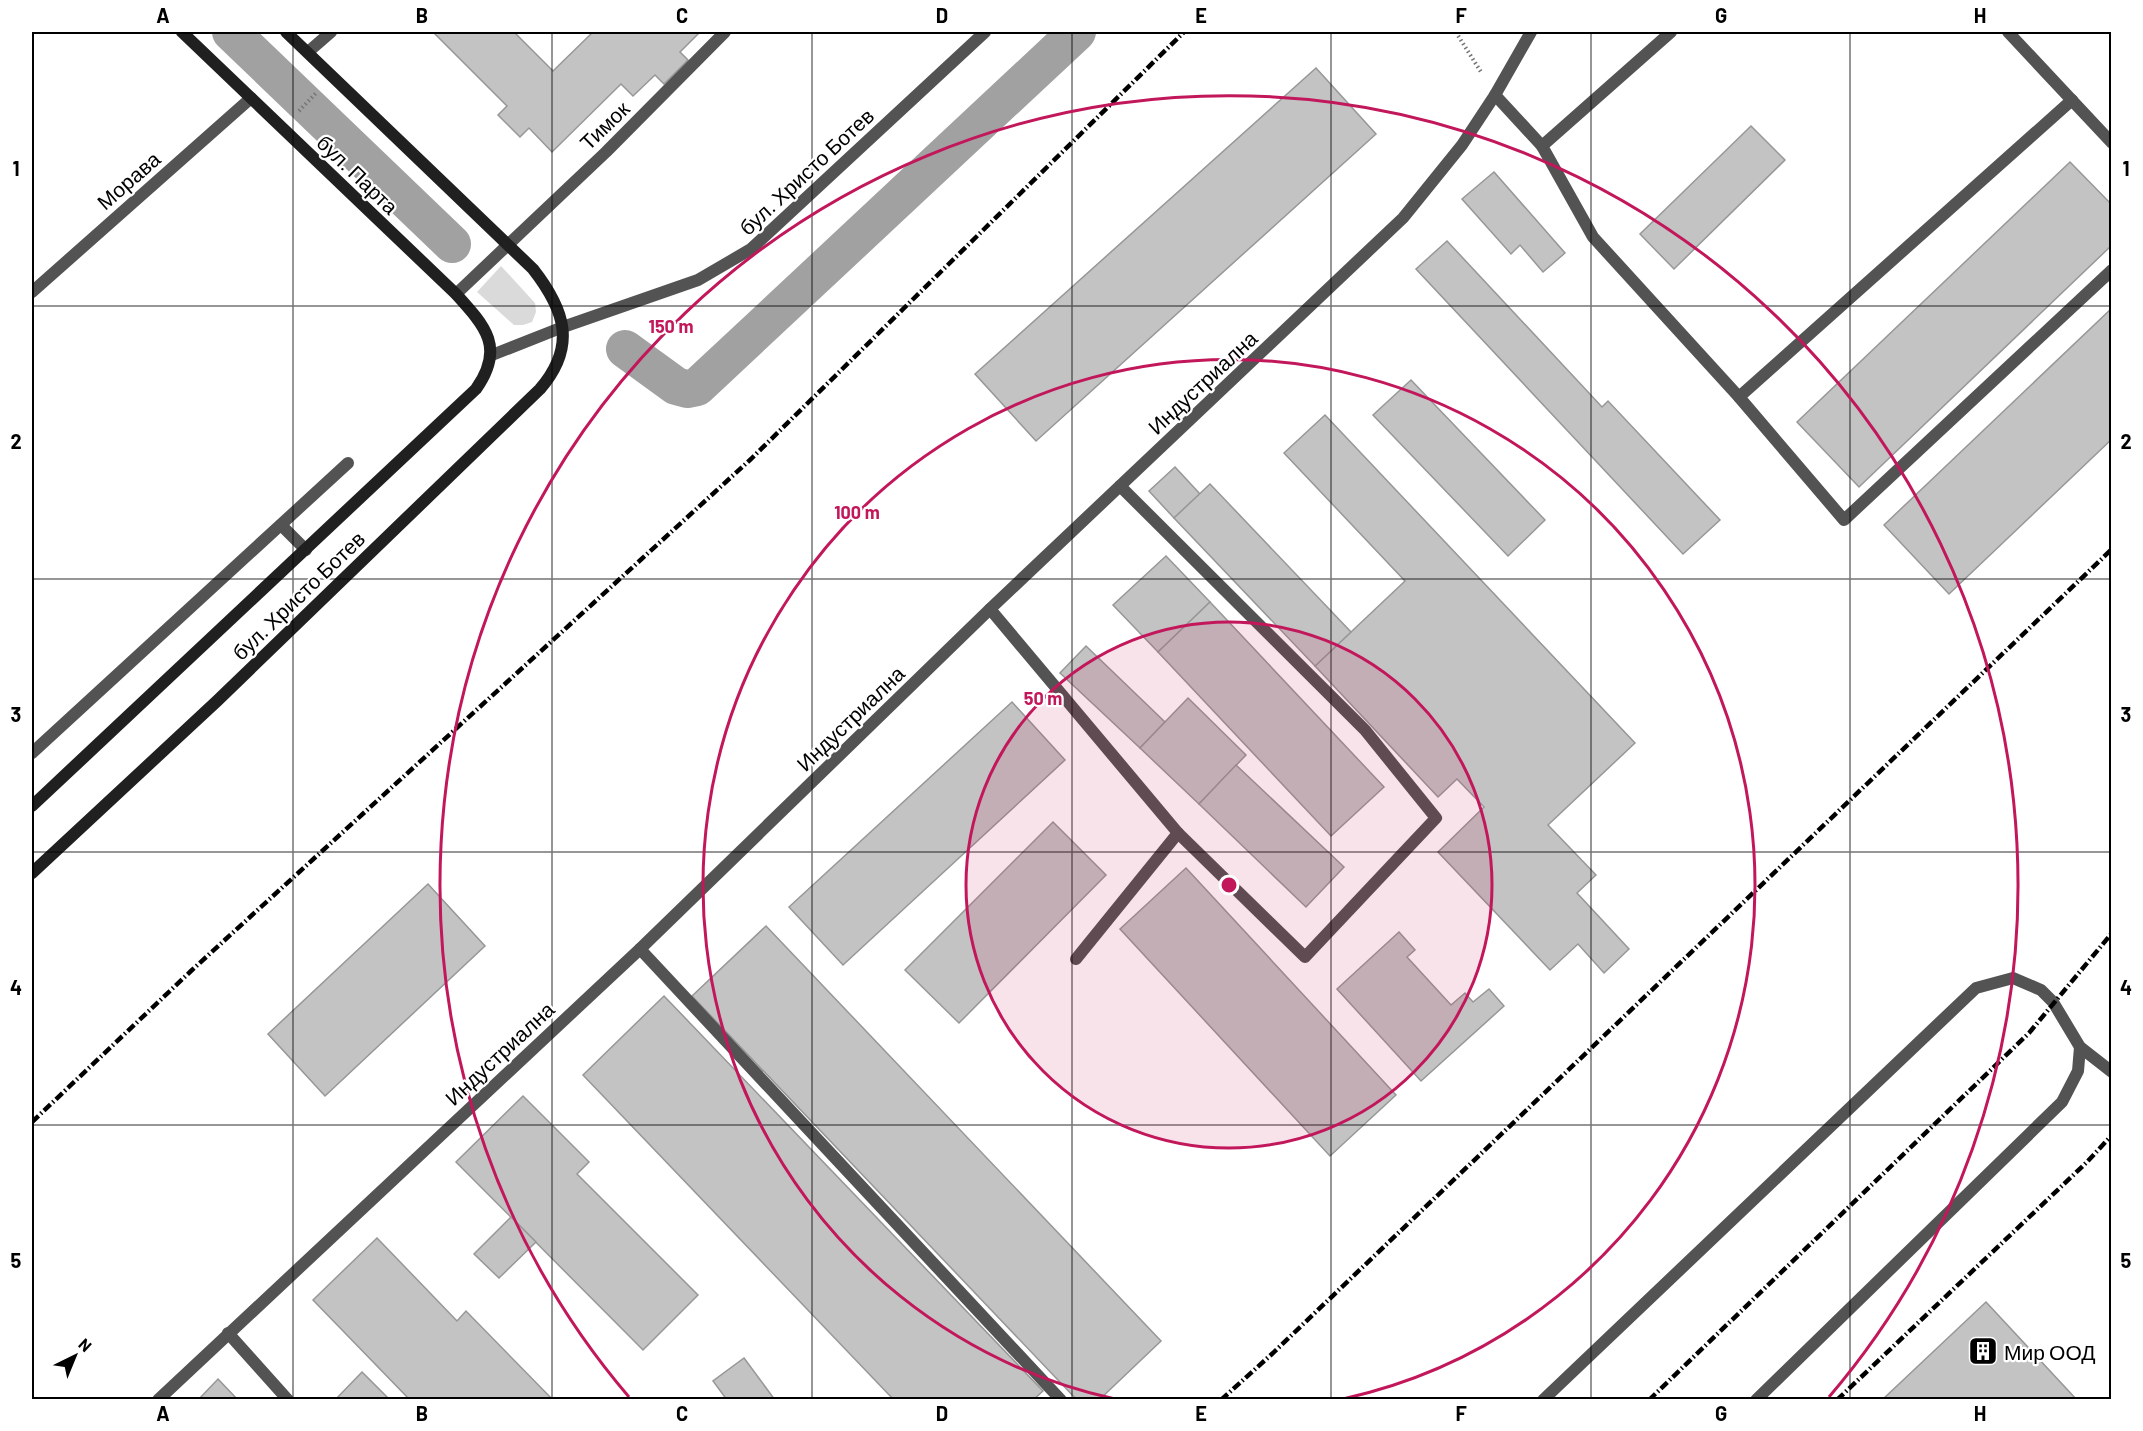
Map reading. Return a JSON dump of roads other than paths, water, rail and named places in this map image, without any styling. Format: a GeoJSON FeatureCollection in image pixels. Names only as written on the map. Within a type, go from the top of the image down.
{"type":"FeatureCollection","features":[{"type":"Feature","properties":{"kind":"main road","name":"бул. Парта"},"geometry":{"type":"LineString","coordinates":[[182,32],[456,294],[487,334],[492,355]]}},
{"type":"Feature","properties":{"kind":"main road"},"geometry":{"type":"LineString","coordinates":[[286,32],[533,269],[554,299],[563,327]]}},
{"type":"Feature","properties":{"kind":"main road","name":"бул. Христо Ботев"},"geometry":{"type":"LineString","coordinates":[[32,873],[217,701],[540,389],[558,359],[563,327]]}},
{"type":"Feature","properties":{"kind":"main road","name":"бул. Христо Ботев"},"geometry":{"type":"LineString","coordinates":[[32,806],[476,389],[486,375],[492,355]]}},
{"type":"Feature","properties":{"kind":"street"},"geometry":{"type":"LineString","coordinates":[[308,52],[331,32]]}},
{"type":"Feature","properties":{"kind":"street","name":"Тимок"},"geometry":{"type":"LineString","coordinates":[[456,294],[606,152],[725,32]]}},
{"type":"Feature","properties":{"kind":"street","name":"бул. Христо Ботев"},"geometry":{"type":"LineString","coordinates":[[492,355],[563,327],[698,280],[752,249],[985,32]]}},
{"type":"Feature","properties":{"kind":"street","name":"Индустриална"},"geometry":{"type":"LineString","coordinates":[[158,1400],[640,949],[990,609],[1403,218],[1462,145],[1532,32]]}},
{"type":"Feature","properties":{"kind":"street"},"geometry":{"type":"LineString","coordinates":[[1542,146],[1671,32]]}},
{"type":"Feature","properties":{"kind":"street"},"geometry":{"type":"LineString","coordinates":[[2008,32],[2112,143]]}},
{"type":"Feature","properties":{"kind":"street"},"geometry":{"type":"LineString","coordinates":[[1495,95],[1542,146],[1593,237],[1738,397],[1844,520],[2112,270]]}},
{"type":"Feature","properties":{"kind":"street","name":"Морава"},"geometry":{"type":"LineString","coordinates":[[32,292],[251,98]]}},
{"type":"Feature","properties":{"kind":"street"},"geometry":{"type":"LineString","coordinates":[[1738,397],[2072,100]]}},
{"type":"Feature","properties":{"kind":"street"},"geometry":{"type":"LineString","coordinates":[[32,753],[348,463]]}},
{"type":"Feature","properties":{"kind":"street"},"geometry":{"type":"LineString","coordinates":[[990,609],[1178,832],[1305,957],[1436,818],[1365,730],[1120,486]]}},
{"type":"Feature","properties":{"kind":"street"},"geometry":{"type":"LineString","coordinates":[[280,525],[306,550]]}},
{"type":"Feature","properties":{"kind":"street"},"geometry":{"type":"LineString","coordinates":[[1076,959],[1178,832]]}},
{"type":"Feature","properties":{"kind":"street"},"geometry":{"type":"LineString","coordinates":[[640,949],[1061,1400]]}},
{"type":"Feature","properties":{"kind":"street"},"geometry":{"type":"LineString","coordinates":[[1543,1400],[1976,988],[2013,978],[2041,990],[2054,1002],[2080,1047],[2112,1072]]}},
{"type":"Feature","properties":{"kind":"street"},"geometry":{"type":"LineString","coordinates":[[1756,1400],[2062,1102],[2078,1071],[2080,1047]]}},
{"type":"Feature","properties":{"kind":"street"},"geometry":{"type":"LineString","coordinates":[[228,1333],[288,1400]]}},
{"type":"Feature","properties":{"kind":"waterway"},"geometry":{"type":"LineString","coordinates":[[231,32],[452,244]]}},
{"type":"Feature","properties":{"kind":"waterway"},"geometry":{"type":"LineString","coordinates":[[625,349],[676,386],[687,389],[697,387],[1077,32]]}},
{"type":"Feature","properties":{"kind":"railway"},"geometry":{"type":"LineString","coordinates":[[32,1122],[192,970],[751,459],[1184,32]]}},
{"type":"Feature","properties":{"kind":"railway"},"geometry":{"type":"LineString","coordinates":[[1221,1400],[1273,1353],[2112,549]]}},
{"type":"Feature","properties":{"kind":"railway"},"geometry":{"type":"LineString","coordinates":[[1649,1400],[2029,1033],[2112,933]]}},
{"type":"Feature","properties":{"kind":"railway"},"geometry":{"type":"LineString","coordinates":[[1837,1400],[2087,1162],[2112,1135]]}},
{"type":"Feature","properties":{"kind":"place","name":"Мир ООД"},"geometry":{"type":"Point","coordinates":[1983,1351]}}]}
